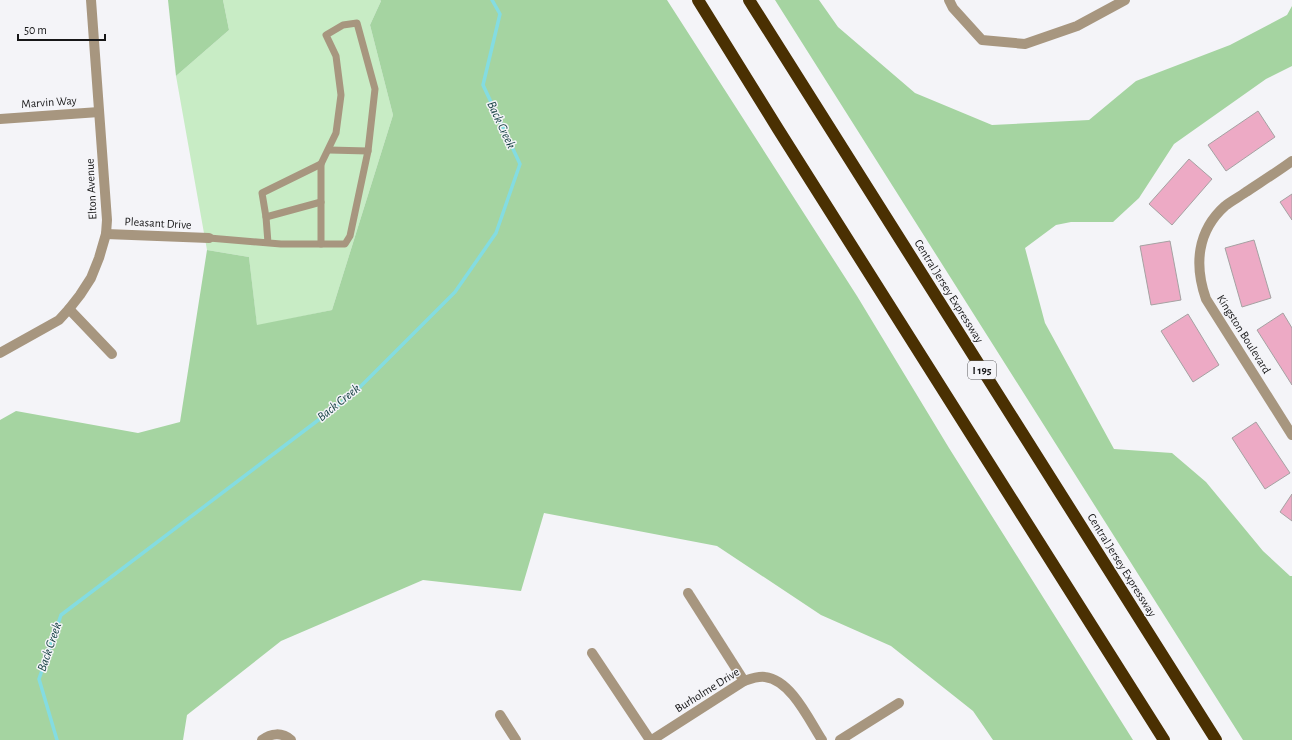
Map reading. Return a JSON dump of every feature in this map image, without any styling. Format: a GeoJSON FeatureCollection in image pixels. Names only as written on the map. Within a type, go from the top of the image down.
{"type":"FeatureCollection","features":[{"type":"Feature","properties":{"kind":"highway"},"geometry":{"type":"LineString","coordinates":[[698,0],[1164,740]]}},
{"type":"Feature","properties":{"kind":"highway","name":"Central Jersey Expressway"},"geometry":{"type":"LineString","coordinates":[[748,0],[1216,740]]}},
{"type":"Feature","properties":{"kind":"street","name":"Elton Avenue"},"geometry":{"type":"LineString","coordinates":[[0,353],[59,320],[69,309],[91,278],[106,234],[107,220],[91,0]]}},
{"type":"Feature","properties":{"kind":"street"},"geometry":{"type":"LineString","coordinates":[[950,0],[953,8],[982,40],[1025,44],[1077,26],[1126,0]]}},
{"type":"Feature","properties":{"kind":"street","name":"Marvin Way"},"geometry":{"type":"LineString","coordinates":[[0,119],[99,112]]}},
{"type":"Feature","properties":{"kind":"street","name":"Kingston Boulevard"},"geometry":{"type":"LineString","coordinates":[[1292,162],[1226,205],[1208,228],[1202,243],[1199,258],[1201,286],[1206,299],[1292,435]]}},
{"type":"Feature","properties":{"kind":"street","name":"Pleasant Drive"},"geometry":{"type":"LineString","coordinates":[[106,234],[209,238]]}},
{"type":"Feature","properties":{"kind":"street"},"geometry":{"type":"LineString","coordinates":[[69,309],[112,354]]}},
{"type":"Feature","properties":{"kind":"street"},"geometry":{"type":"LineString","coordinates":[[688,593],[744,681]]}},
{"type":"Feature","properties":{"kind":"street"},"geometry":{"type":"LineString","coordinates":[[592,653],[651,740]]}},
{"type":"Feature","properties":{"kind":"street","name":"Burholme Drive"},"geometry":{"type":"LineString","coordinates":[[651,740],[744,681],[765,677],[777,680],[792,694],[817,738]]}},
{"type":"Feature","properties":{"kind":"street"},"geometry":{"type":"LineString","coordinates":[[840,740],[898,703]]}},
{"type":"Feature","properties":{"kind":"street"},"geometry":{"type":"LineString","coordinates":[[500,715],[516,740]]}},
{"type":"Feature","properties":{"kind":"street"},"geometry":{"type":"LineString","coordinates":[[262,740],[268,736],[278,734],[291,740]]}},
{"type":"Feature","properties":{"kind":"lane"},"geometry":{"type":"LineString","coordinates":[[209,238],[268,243],[321,244],[345,244],[350,236],[368,151],[375,89],[357,23],[343,25],[326,35],[336,56],[341,95],[336,133],[321,164],[321,244]]}},
{"type":"Feature","properties":{"kind":"lane"},"geometry":{"type":"LineString","coordinates":[[329,150],[368,151]]}},
{"type":"Feature","properties":{"kind":"lane"},"geometry":{"type":"LineString","coordinates":[[268,243],[262,193],[321,164]]}},
{"type":"Feature","properties":{"kind":"lane"},"geometry":{"type":"LineString","coordinates":[[266,217],[321,202]]}},
{"type":"Feature","properties":{"kind":"green space"},"geometry":{"type":"Polygon","coordinates":[[[168,0],[223,0],[229,30],[176,76],[168,0]]]}},
{"type":"Feature","properties":{"kind":"green space"},"geometry":{"type":"Polygon","coordinates":[[[223,0],[381,1],[370,25],[393,115],[332,310],[257,326],[249,257],[207,250],[176,76],[229,30],[223,0]]]}},
{"type":"Feature","properties":{"kind":"green space"},"geometry":{"type":"Polygon","coordinates":[[[380,0],[667,0],[857,296],[949,448],[1133,740],[993,740],[973,711],[891,646],[821,615],[717,546],[544,513],[521,591],[423,580],[281,641],[187,715],[183,740],[0,740],[0,420],[16,411],[138,433],[180,422],[207,250],[249,257],[257,325],[332,310],[393,115],[370,25],[381,1],[380,0]]]}},
{"type":"Feature","properties":{"kind":"green space"},"geometry":{"type":"Polygon","coordinates":[[[775,0],[819,0],[838,27],[915,93],[992,125],[1089,120],[1136,81],[1230,45],[1287,15],[1292,6],[1292,66],[1266,79],[1174,144],[1139,198],[1113,222],[1071,222],[1056,225],[1025,248],[1045,323],[1114,449],[1172,453],[1206,482],[1263,551],[1290,576],[1292,576],[1292,740],[1243,740],[775,0]]]}},
{"type":"Feature","properties":{"kind":"building"},"geometry":{"type":"Polygon","coordinates":[[[1258,111],[1275,137],[1226,171],[1208,145],[1258,111]]]}},
{"type":"Feature","properties":{"kind":"building"},"geometry":{"type":"Polygon","coordinates":[[[1189,159],[1212,179],[1172,225],[1149,204],[1189,159]]]}},
{"type":"Feature","properties":{"kind":"building"},"geometry":{"type":"Polygon","coordinates":[[[1292,194],[1292,220],[1280,202],[1292,194]]]}},
{"type":"Feature","properties":{"kind":"building"},"geometry":{"type":"Polygon","coordinates":[[[1254,240],[1271,298],[1242,307],[1225,248],[1254,240]]]}},
{"type":"Feature","properties":{"kind":"building"},"geometry":{"type":"Polygon","coordinates":[[[1170,241],[1181,300],[1151,305],[1140,246],[1170,241]]]}},
{"type":"Feature","properties":{"kind":"building"},"geometry":{"type":"Polygon","coordinates":[[[1283,313],[1292,328],[1292,385],[1257,330],[1283,313]]]}},
{"type":"Feature","properties":{"kind":"building"},"geometry":{"type":"Polygon","coordinates":[[[1188,314],[1219,365],[1193,382],[1161,331],[1188,314]]]}},
{"type":"Feature","properties":{"kind":"building"},"geometry":{"type":"Polygon","coordinates":[[[1256,422],[1290,473],[1265,489],[1232,438],[1256,422]]]}},
{"type":"Feature","properties":{"kind":"building"},"geometry":{"type":"Polygon","coordinates":[[[1292,494],[1292,521],[1280,512],[1292,494]]]}},
{"type":"Feature","properties":{"kind":"waterway","name":"Back Creek"},"geometry":{"type":"LineString","coordinates":[[57,740],[39,679],[61,615],[354,393],[455,292],[496,233],[520,164],[483,85],[500,14],[492,0]]}}]}
